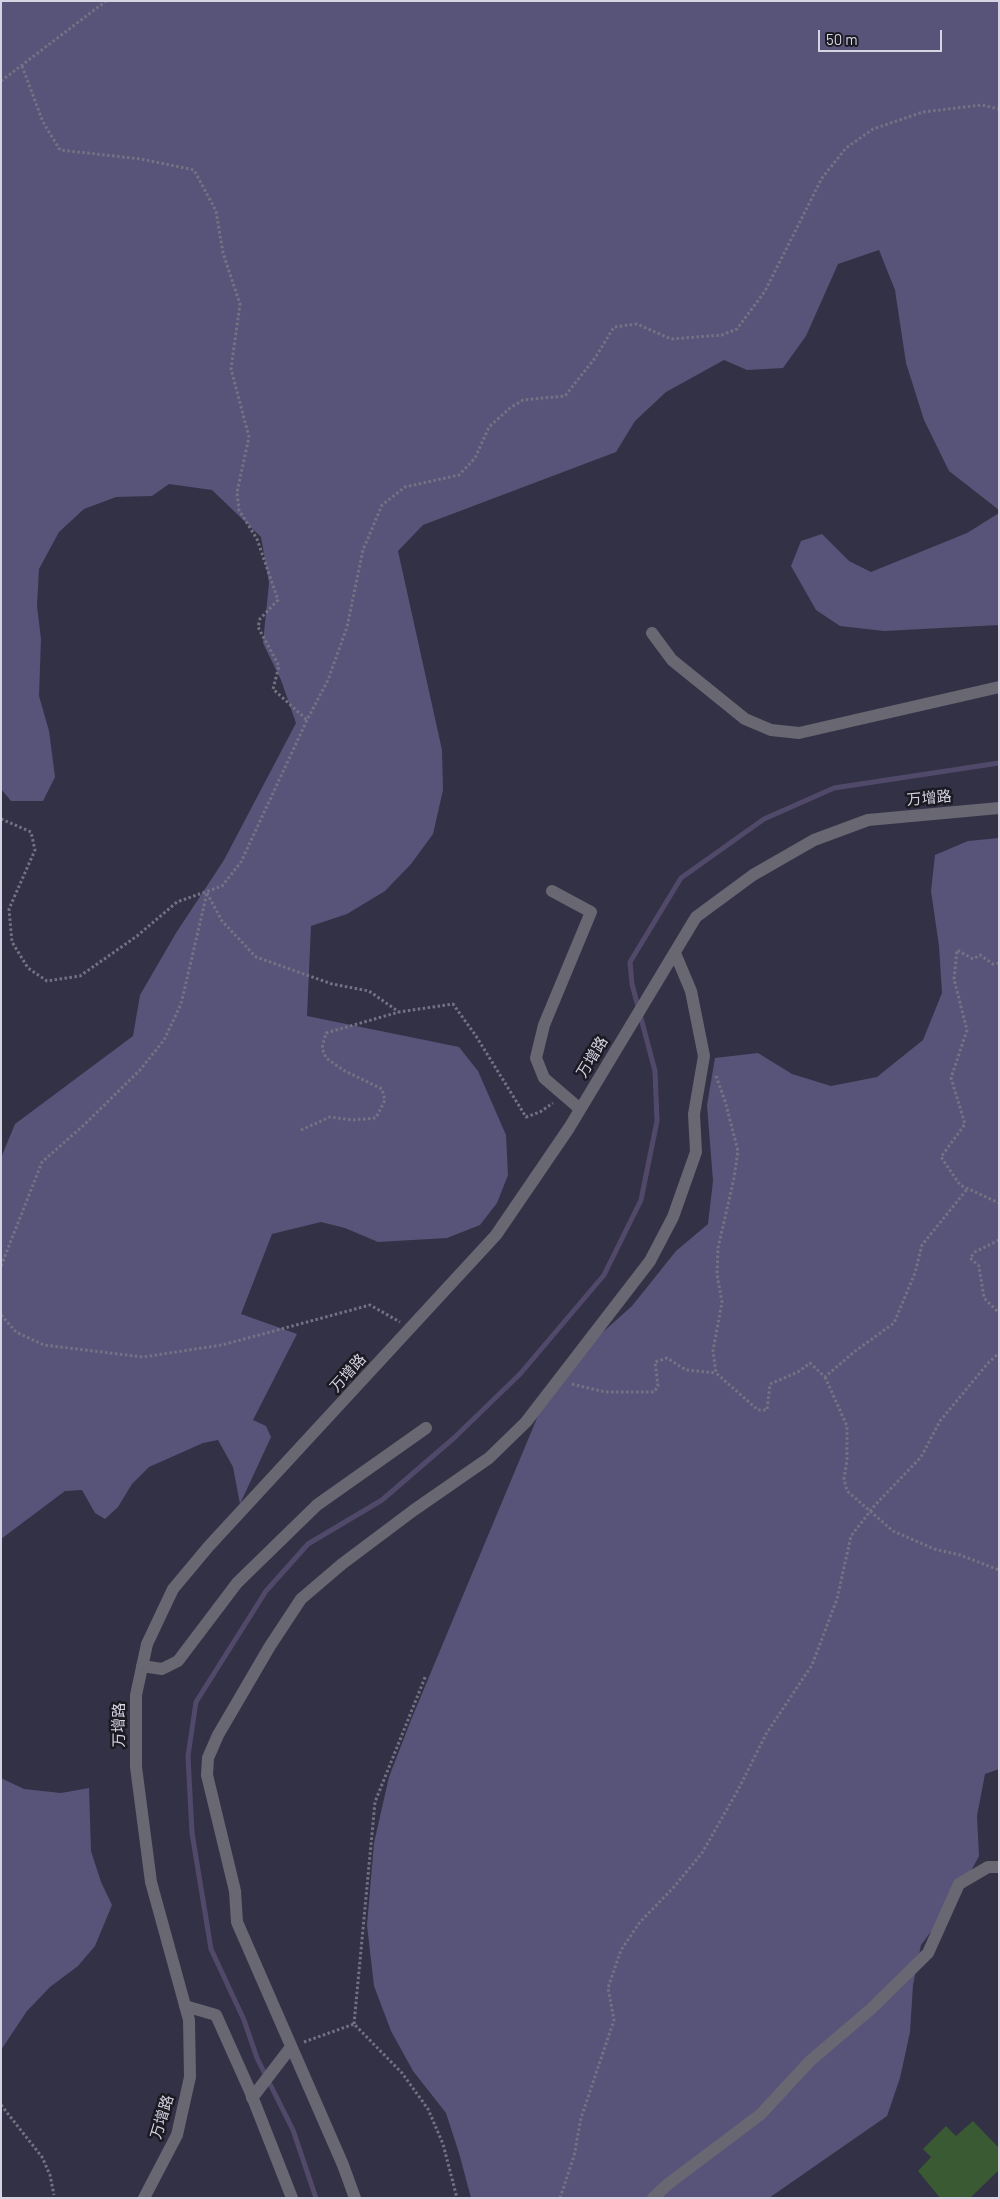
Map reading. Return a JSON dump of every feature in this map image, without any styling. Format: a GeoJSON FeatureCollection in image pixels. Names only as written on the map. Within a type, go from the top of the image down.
{"type":"FeatureCollection","features":[{"type":"Feature","properties":{"kind":"street"},"geometry":{"type":"LineString","coordinates":[[652,633],[672,660],[745,719],[771,730],[799,733],[999,687]]}},
{"type":"Feature","properties":{"kind":"street","name":"万增路"},"geometry":{"type":"LineString","coordinates":[[144,2198],[176,2135],[190,2076],[189,2020],[151,1882],[136,1767],[136,1695],[142,1666],[147,1644],[173,1589],[209,1546],[496,1235],[580,1109],[696,917],[753,876],[814,840],[868,820],[999,808]]}},
{"type":"Feature","properties":{"kind":"street"},"geometry":{"type":"LineString","coordinates":[[552,890],[591,912],[544,1025],[536,1058],[544,1078],[580,1109]]}},
{"type":"Feature","properties":{"kind":"street"},"geometry":{"type":"LineString","coordinates":[[355,2198],[343,2165],[237,1922],[235,1891],[207,1775],[208,1758],[218,1735],[270,1646],[301,1599],[342,1564],[406,1516],[489,1458],[526,1422],[650,1261],[673,1217],[696,1152],[694,1114],[704,1056],[691,991],[674,953]]}},
{"type":"Feature","properties":{"kind":"street"},"geometry":{"type":"LineString","coordinates":[[142,1666],[162,1669],[178,1661],[237,1583],[318,1505],[426,1428]]}},
{"type":"Feature","properties":{"kind":"street"},"geometry":{"type":"LineString","coordinates":[[653,2198],[668,2184],[761,2114],[810,2061],[871,2009],[928,1953],[959,1884],[988,1867],[999,1867]]}},
{"type":"Feature","properties":{"kind":"street"},"geometry":{"type":"LineString","coordinates":[[185,2006],[216,2015],[292,2198]]}},
{"type":"Feature","properties":{"kind":"street"},"geometry":{"type":"LineString","coordinates":[[252,2098],[291,2047]]}},
{"type":"Feature","properties":{"kind":"path"},"geometry":{"type":"LineString","coordinates":[[1,81],[106,1]]}},
{"type":"Feature","properties":{"kind":"path"},"geometry":{"type":"LineString","coordinates":[[22,66],[43,122],[60,150],[141,159],[194,170],[216,211],[223,254],[240,304],[231,369],[249,437],[237,492],[239,510],[257,539],[278,600],[260,619],[258,627],[278,666],[273,690],[307,720]]}},
{"type":"Feature","properties":{"kind":"path"},"geometry":{"type":"LineString","coordinates":[[1,820],[31,832],[35,850],[9,909],[12,942],[28,968],[47,981],[80,976],[137,936],[177,902],[222,886],[241,862],[307,720],[328,680],[347,627],[363,550],[382,506],[405,487],[458,475],[475,458],[489,427],[510,408],[523,400],[565,396],[595,358],[614,327],[637,324],[671,339],[722,335],[738,329],[764,291],[822,178],[846,148],[873,129],[923,112],[982,105],[999,109]]}},
{"type":"Feature","properties":{"kind":"path"},"geometry":{"type":"LineString","coordinates":[[207,892],[222,921],[256,957],[332,984],[369,991],[399,1012]]}},
{"type":"Feature","properties":{"kind":"path"},"geometry":{"type":"LineString","coordinates":[[1,1266],[42,1162],[84,1125],[140,1070],[164,1040],[181,1004],[207,892]]}},
{"type":"Feature","properties":{"kind":"path"},"geometry":{"type":"LineString","coordinates":[[999,963],[993,964],[980,955],[973,959],[957,950],[954,979],[967,1030],[951,1078],[965,1124],[941,1157],[960,1185],[999,1203]]}},
{"type":"Feature","properties":{"kind":"path"},"geometry":{"type":"LineString","coordinates":[[301,1130],[330,1117],[354,1120],[376,1118],[385,1100],[382,1089],[343,1070],[326,1058],[322,1048],[326,1033],[399,1012],[453,1004],[476,1036],[526,1117],[540,1112],[564,1095]]}},
{"type":"Feature","properties":{"kind":"path"},"geometry":{"type":"LineString","coordinates":[[704,1056],[718,1080],[738,1150],[734,1178],[718,1248],[717,1275],[722,1302],[713,1351],[716,1372]]}},
{"type":"Feature","properties":{"kind":"path"},"geometry":{"type":"LineString","coordinates":[[825,1377],[854,1352],[894,1323],[915,1273],[922,1245],[968,1188]]}},
{"type":"Feature","properties":{"kind":"path"},"geometry":{"type":"LineString","coordinates":[[999,1240],[975,1252],[970,1258],[979,1266],[984,1298],[999,1313]]}},
{"type":"Feature","properties":{"kind":"path"},"geometry":{"type":"LineString","coordinates":[[1,1315],[16,1332],[44,1345],[143,1356],[222,1345],[370,1305],[411,1328]]}},
{"type":"Feature","properties":{"kind":"path"},"geometry":{"type":"LineString","coordinates":[[560,2198],[574,2156],[581,2118],[614,2020],[608,1988],[621,1950],[640,1922],[673,1888],[702,1853],[739,1788],[766,1734],[812,1665],[837,1599],[851,1536],[869,1512],[921,1457],[940,1421],[988,1363],[999,1353]]}},
{"type":"Feature","properties":{"kind":"path"},"geometry":{"type":"LineString","coordinates":[[558,1380],[605,1392],[654,1392],[658,1386],[656,1362],[667,1358],[686,1370],[716,1372],[758,1410],[767,1410],[770,1384],[798,1372],[810,1363],[825,1377],[847,1426],[847,1460],[844,1479],[847,1491],[893,1531],[934,1549],[960,1555],[999,1570]]}},
{"type":"Feature","properties":{"kind":"path"},"geometry":{"type":"LineString","coordinates":[[426,1675],[375,1802],[354,2024],[402,2073],[428,2109],[443,2144],[457,2198]]}},
{"type":"Feature","properties":{"kind":"path"},"geometry":{"type":"LineString","coordinates":[[291,2047],[354,2024]]}},
{"type":"Feature","properties":{"kind":"path"},"geometry":{"type":"LineString","coordinates":[[1,2104],[42,2157],[50,2174],[54,2195]]}},
{"type":"Feature","properties":{"kind":"shaded area"},"geometry":{"type":"Polygon","coordinates":[[[1,1],[999,1],[999,510],[949,471],[924,420],[906,363],[895,290],[879,250],[838,264],[806,336],[783,368],[747,370],[724,360],[666,392],[635,421],[616,452],[423,525],[398,551],[442,750],[443,790],[433,834],[411,864],[385,891],[347,914],[311,926],[307,1016],[459,1047],[478,1071],[506,1135],[508,1175],[497,1203],[480,1225],[447,1238],[378,1242],[345,1228],[321,1222],[272,1234],[241,1314],[297,1334],[253,1420],[266,1426],[271,1437],[240,1504],[233,1467],[218,1440],[203,1443],[149,1467],[132,1484],[118,1507],[105,1519],[95,1513],[82,1490],[65,1491],[1,1539],[1,1158],[15,1124],[133,1036],[140,995],[176,933],[224,860],[296,723],[281,680],[263,643],[269,583],[261,537],[212,490],[169,484],[152,496],[116,497],[84,509],[59,532],[39,569],[37,606],[41,639],[39,696],[49,731],[55,777],[43,801],[11,801],[1,789],[1,1]]]}},
{"type":"Feature","properties":{"kind":"shaded area"},"geometry":{"type":"Polygon","coordinates":[[[999,513],[999,625],[884,631],[840,626],[816,610],[791,566],[801,541],[822,534],[849,561],[871,572],[967,533],[999,513]]]}},
{"type":"Feature","properties":{"kind":"shaded area"},"geometry":{"type":"Polygon","coordinates":[[[999,838],[999,1769],[985,1774],[977,1816],[979,1856],[957,1897],[921,1945],[913,1985],[910,2032],[900,2078],[887,2116],[769,2198],[471,2198],[446,2113],[413,2071],[391,2031],[374,1986],[367,1925],[374,1843],[389,1777],[411,1720],[540,1411],[585,1348],[632,1306],[676,1251],[708,1224],[713,1181],[707,1105],[715,1058],[758,1053],[792,1074],[831,1086],[877,1077],[923,1040],[942,993],[939,946],[931,891],[935,855],[968,841],[999,838]]]}},
{"type":"Feature","properties":{"kind":"shaded area"},"geometry":{"type":"Polygon","coordinates":[[[1,1778],[24,1789],[61,1793],[89,1788],[91,1851],[101,1882],[112,1905],[95,1946],[78,1966],[50,1987],[27,2011],[1,2050],[1,1778]]]}},
{"type":"Feature","properties":{"kind":"building"},"geometry":{"type":"Polygon","coordinates":[[[973,2121],[999,2148],[999,2170],[970,2198],[940,2198],[918,2171],[931,2157],[923,2149],[946,2126],[956,2136],[973,2121]]]}},
{"type":"Feature","properties":{"kind":"waterway"},"geometry":{"type":"LineString","coordinates":[[316,2198],[293,2130],[257,2058],[244,2020],[211,1949],[192,1833],[188,1756],[196,1702],[266,1591],[308,1544],[382,1500],[454,1438],[520,1374],[604,1275],[641,1200],[657,1121],[655,1071],[632,984],[630,962],[681,878],[764,819],[834,788],[999,763]]}}]}
